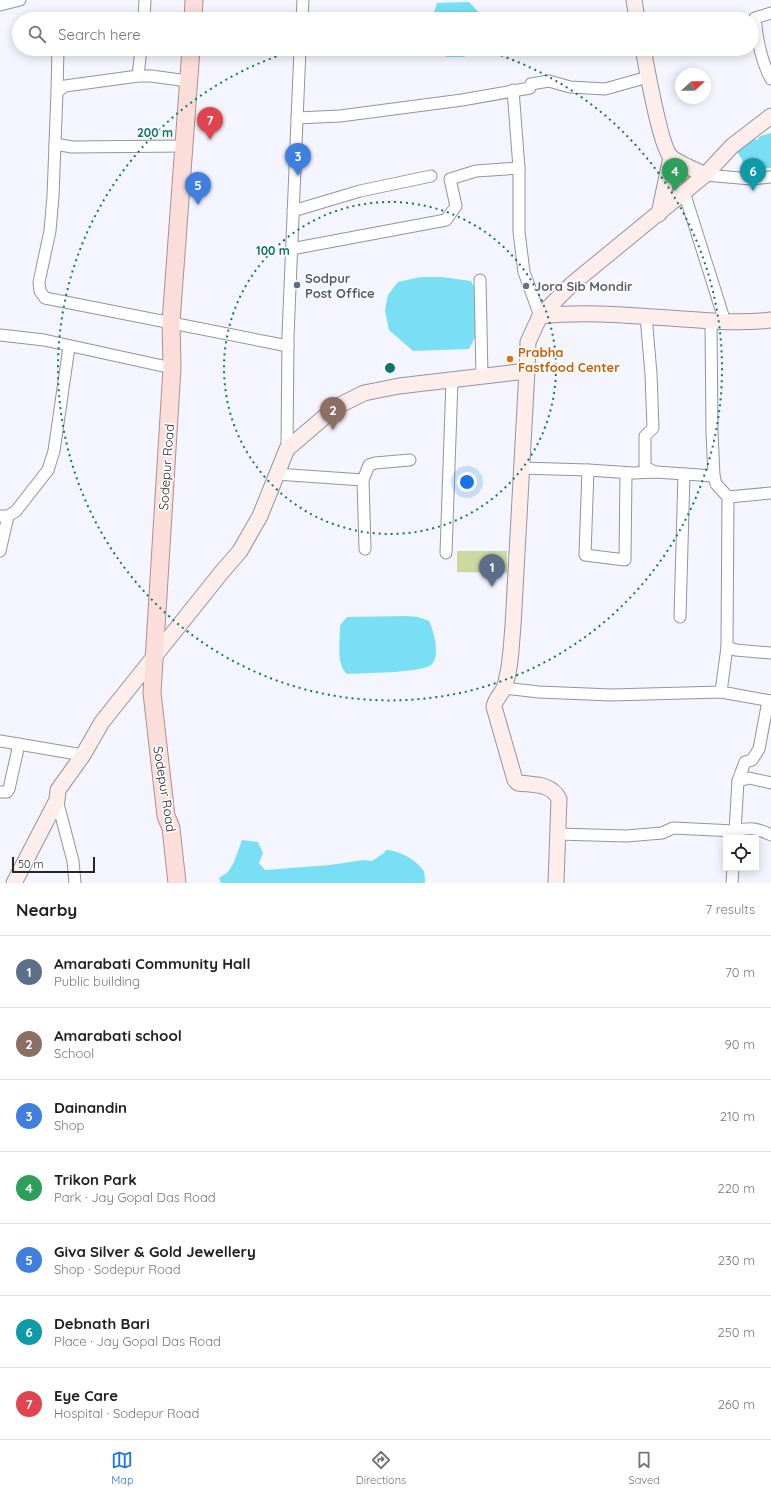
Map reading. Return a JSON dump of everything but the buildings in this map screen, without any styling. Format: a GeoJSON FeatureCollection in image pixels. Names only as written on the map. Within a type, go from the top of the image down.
{"type":"FeatureCollection","features":[{"type":"Feature","properties":{"kind":"main road"},"geometry":{"type":"LineString","coordinates":[[193,12],[194,0]]}},
{"type":"Feature","properties":{"kind":"main road","name":"Sodepur Road"},"geometry":{"type":"LineString","coordinates":[[177,883],[171,828],[166,816],[152,694],[172,368],[171,322],[190,56]]}},
{"type":"Feature","properties":{"kind":"main road"},"geometry":{"type":"LineString","coordinates":[[166,816],[159,823],[166,883]]}},
{"type":"Feature","properties":{"kind":"street"},"geometry":{"type":"LineString","coordinates":[[0,5],[20,0]]}},
{"type":"Feature","properties":{"kind":"street"},"geometry":{"type":"LineString","coordinates":[[144,12],[145,0]]}},
{"type":"Feature","properties":{"kind":"street"},"geometry":{"type":"LineString","coordinates":[[302,12],[303,0]]}},
{"type":"Feature","properties":{"kind":"street"},"geometry":{"type":"LineString","coordinates":[[634,0],[636,12]]}},
{"type":"Feature","properties":{"kind":"street"},"geometry":{"type":"LineString","coordinates":[[759,17],[771,13]]}},
{"type":"Feature","properties":{"kind":"street"},"geometry":{"type":"LineString","coordinates":[[759,43],[767,72],[771,79]]}},
{"type":"Feature","properties":{"kind":"street"},"geometry":{"type":"LineString","coordinates":[[58,56],[53,196],[50,230],[39,282],[40,291],[45,298],[288,346]]}},
{"type":"Feature","properties":{"kind":"street"},"geometry":{"type":"LineString","coordinates":[[138,76],[140,56]]}},
{"type":"Feature","properties":{"kind":"street"},"geometry":{"type":"LineString","coordinates":[[75,883],[72,862],[57,800],[58,790],[83,755],[102,722],[240,551],[260,516],[287,449],[291,249],[300,56]]}},
{"type":"Feature","properties":{"kind":"street"},"geometry":{"type":"LineString","coordinates":[[644,56],[654,106],[665,143],[671,157],[659,214]]}},
{"type":"Feature","properties":{"kind":"street"},"geometry":{"type":"LineString","coordinates":[[57,92],[65,86],[138,76],[151,76],[188,81]]}},
{"type":"Feature","properties":{"kind":"street"},"geometry":{"type":"LineString","coordinates":[[297,118],[340,116],[462,100],[530,88],[531,84],[549,82],[570,87],[605,89],[648,77]]}},
{"type":"Feature","properties":{"kind":"street"},"geometry":{"type":"LineString","coordinates":[[513,90],[519,168],[519,232],[524,272],[540,316]]}},
{"type":"Feature","properties":{"kind":"street"},"geometry":{"type":"LineString","coordinates":[[556,883],[559,799],[555,792],[549,787],[518,783],[513,776],[494,707],[494,702],[504,688],[509,665],[513,626],[528,342],[540,316],[572,284],[659,214],[704,175],[732,146],[771,116]]}},
{"type":"Feature","properties":{"kind":"street"},"geometry":{"type":"LineString","coordinates":[[55,144],[72,147],[184,146]]}},
{"type":"Feature","properties":{"kind":"street"},"geometry":{"type":"LineString","coordinates":[[671,157],[704,175],[751,179],[771,177]]}},
{"type":"Feature","properties":{"kind":"street"},"geometry":{"type":"LineString","coordinates":[[291,249],[446,220],[456,206],[450,179],[476,171],[519,168]]}},
{"type":"Feature","properties":{"kind":"street"},"geometry":{"type":"LineString","coordinates":[[293,211],[360,191],[431,176]]}},
{"type":"Feature","properties":{"kind":"street"},"geometry":{"type":"LineString","coordinates":[[684,192],[718,321],[712,432],[714,476],[716,484],[728,497],[728,647],[721,692]]}},
{"type":"Feature","properties":{"kind":"street"},"geometry":{"type":"LineString","coordinates":[[480,280],[482,376]]}},
{"type":"Feature","properties":{"kind":"street"},"geometry":{"type":"LineString","coordinates":[[540,316],[562,314],[646,316],[718,321],[771,320]]}},
{"type":"Feature","properties":{"kind":"street"},"geometry":{"type":"LineString","coordinates":[[646,316],[651,374],[653,428],[645,436],[645,468],[656,472]]}},
{"type":"Feature","properties":{"kind":"street"},"geometry":{"type":"LineString","coordinates":[[0,335],[44,340],[68,347],[172,368]]}},
{"type":"Feature","properties":{"kind":"street"},"geometry":{"type":"LineString","coordinates":[[0,552],[4,516],[16,511],[48,470],[54,451],[68,347]]}},
{"type":"Feature","properties":{"kind":"street"},"geometry":{"type":"LineString","coordinates":[[287,449],[336,407],[364,393],[399,386],[527,371]]}},
{"type":"Feature","properties":{"kind":"street"},"geometry":{"type":"LineString","coordinates":[[446,553],[452,380]]}},
{"type":"Feature","properties":{"kind":"street"},"geometry":{"type":"LineString","coordinates":[[365,549],[363,480],[367,468],[375,463],[410,460]]}},
{"type":"Feature","properties":{"kind":"street"},"geometry":{"type":"LineString","coordinates":[[521,468],[626,473],[656,472],[714,476]]}},
{"type":"Feature","properties":{"kind":"street"},"geometry":{"type":"LineString","coordinates":[[588,470],[585,555],[625,560],[626,473]]}},
{"type":"Feature","properties":{"kind":"street"},"geometry":{"type":"LineString","coordinates":[[276,474],[363,480]]}},
{"type":"Feature","properties":{"kind":"street"},"geometry":{"type":"LineString","coordinates":[[680,617],[684,474]]}},
{"type":"Feature","properties":{"kind":"street"},"geometry":{"type":"LineString","coordinates":[[728,497],[771,493]]}},
{"type":"Feature","properties":{"kind":"street"},"geometry":{"type":"LineString","coordinates":[[728,647],[736,650],[771,653]]}},
{"type":"Feature","properties":{"kind":"street"},"geometry":{"type":"LineString","coordinates":[[504,688],[539,692],[611,695],[721,692],[769,701],[759,749],[752,760],[745,762],[738,781],[735,835]]}},
{"type":"Feature","properties":{"kind":"street"},"geometry":{"type":"LineString","coordinates":[[0,741],[83,755]]}},
{"type":"Feature","properties":{"kind":"street"},"geometry":{"type":"LineString","coordinates":[[0,792],[7,792],[9,789],[19,744]]}},
{"type":"Feature","properties":{"kind":"street"},"geometry":{"type":"LineString","coordinates":[[738,781],[749,778],[771,783]]}},
{"type":"Feature","properties":{"kind":"street"},"geometry":{"type":"LineString","coordinates":[[14,883],[57,800]]}},
{"type":"Feature","properties":{"kind":"street"},"geometry":{"type":"LineString","coordinates":[[558,834],[626,836],[662,833],[673,828],[735,835],[748,828],[771,835]]}},
{"type":"Feature","properties":{"kind":"street"},"geometry":{"type":"LineString","coordinates":[[732,883],[733,871]]}},
{"type":"Feature","properties":{"kind":"green space"},"geometry":{"type":"Polygon","coordinates":[[[673,162],[701,176],[665,206],[673,162]]]}},
{"type":"Feature","properties":{"kind":"green space"},"geometry":{"type":"Polygon","coordinates":[[[457,551],[507,551],[507,573],[457,572],[457,551]]]}},
{"type":"Feature","properties":{"kind":"water"},"geometry":{"type":"Polygon","coordinates":[[[469,2],[478,12],[434,12],[437,3],[469,2]]]}},
{"type":"Feature","properties":{"kind":"water"},"geometry":{"type":"Polygon","coordinates":[[[445,56],[466,56],[463,57],[445,56]]]}},
{"type":"Feature","properties":{"kind":"water"},"geometry":{"type":"Polygon","coordinates":[[[771,133],[771,168],[760,168],[743,164],[742,159],[737,152],[739,146],[754,139],[757,140],[760,136],[771,133]]]}},
{"type":"Feature","properties":{"kind":"water"},"geometry":{"type":"Polygon","coordinates":[[[421,277],[442,277],[471,281],[475,289],[478,332],[469,349],[413,351],[389,330],[385,310],[388,295],[398,282],[421,277]]]}},
{"type":"Feature","properties":{"kind":"water"},"geometry":{"type":"Polygon","coordinates":[[[347,617],[418,617],[429,621],[436,644],[436,656],[431,665],[415,670],[347,674],[341,665],[339,646],[341,624],[347,617]]]}},
{"type":"Feature","properties":{"kind":"water"},"geometry":{"type":"Polygon","coordinates":[[[242,840],[258,842],[263,853],[259,863],[265,870],[330,865],[363,860],[372,861],[386,850],[391,850],[401,853],[416,862],[424,871],[425,883],[221,883],[219,878],[228,872],[234,862],[242,840]]]}},
{"type":"Feature","properties":{"kind":"place","name":"Eye Care"},"geometry":{"type":"Point","coordinates":[210,140]}},
{"type":"Feature","properties":{"kind":"place","name":"Dainandin"},"geometry":{"type":"Point","coordinates":[298,176]}},
{"type":"Feature","properties":{"kind":"place","name":"Trikon Park"},"geometry":{"type":"Point","coordinates":[675,191]}},
{"type":"Feature","properties":{"kind":"place","name":"Debnath Bari"},"geometry":{"type":"Point","coordinates":[753,191]}},
{"type":"Feature","properties":{"kind":"place","name":"Giva Silver & Gold Jewellery"},"geometry":{"type":"Point","coordinates":[198,205]}},
{"type":"Feature","properties":{"kind":"place","name":"Sodpur Post Office"},"geometry":{"type":"Point","coordinates":[297,285]}},
{"type":"Feature","properties":{"kind":"place","name":"Jora Sib Mondir"},"geometry":{"type":"Point","coordinates":[526,286]}},
{"type":"Feature","properties":{"kind":"place","name":"Prabha Fastfood Center"},"geometry":{"type":"Point","coordinates":[510,359]}},
{"type":"Feature","properties":{"kind":"place","name":"Amarabati school"},"geometry":{"type":"Point","coordinates":[333,430]}},
{"type":"Feature","properties":{"kind":"place","name":"Amarabati Community Hall"},"geometry":{"type":"Point","coordinates":[492,587]}}]}
